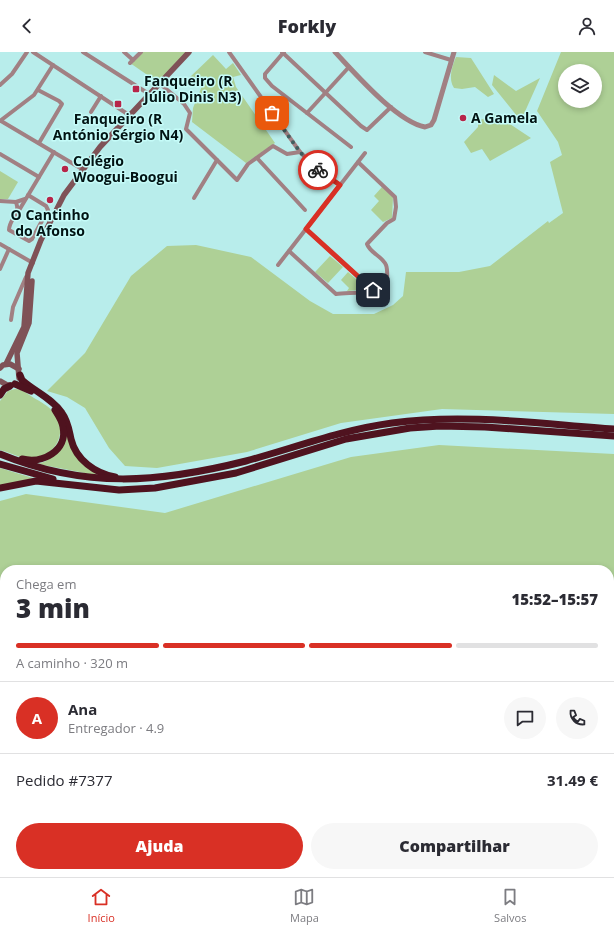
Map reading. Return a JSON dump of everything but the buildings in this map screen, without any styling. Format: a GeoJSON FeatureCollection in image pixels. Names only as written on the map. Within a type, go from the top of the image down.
{"type":"FeatureCollection","features":[{"type":"Feature","properties":{"kind":"highway"},"geometry":{"type":"LineString","coordinates":[[19,372],[22,380],[61,411],[66,418],[74,449],[91,468],[113,477],[145,478]]}},
{"type":"Feature","properties":{"kind":"highway"},"geometry":{"type":"LineString","coordinates":[[0,395],[4,389],[12,385],[31,391],[55,409],[63,427],[62,440],[55,451],[41,460],[27,460],[0,453]]}},
{"type":"Feature","properties":{"kind":"highway"},"geometry":{"type":"LineString","coordinates":[[0,453],[46,470],[101,480],[177,475],[218,467],[343,432],[406,421],[458,419],[614,429]]}},
{"type":"Feature","properties":{"kind":"highway"},"geometry":{"type":"LineString","coordinates":[[0,488],[36,481],[119,490],[155,488],[236,473],[346,439],[410,428],[470,427],[614,436]]}},
{"type":"Feature","properties":{"kind":"highway"},"geometry":{"type":"LineString","coordinates":[[0,464],[55,479],[93,486],[129,488],[171,485]]}},
{"type":"Feature","properties":{"kind":"main road"},"geometry":{"type":"LineString","coordinates":[[2,366],[24,327],[28,273],[55,210],[82,169],[129,115],[189,52]]}},
{"type":"Feature","properties":{"kind":"main road"},"geometry":{"type":"LineString","coordinates":[[0,381],[12,385],[19,372],[17,353],[28,327],[33,263]]}},
{"type":"Feature","properties":{"kind":"main road"},"geometry":{"type":"LineString","coordinates":[[2,366],[14,365],[19,372]]}},
{"type":"Feature","properties":{"kind":"street"},"geometry":{"type":"LineString","coordinates":[[0,85],[12,74],[27,52]]}},
{"type":"Feature","properties":{"kind":"street"},"geometry":{"type":"LineString","coordinates":[[33,52],[129,115]]}},
{"type":"Feature","properties":{"kind":"street"},"geometry":{"type":"LineString","coordinates":[[83,52],[149,94]]}},
{"type":"Feature","properties":{"kind":"street"},"geometry":{"type":"LineString","coordinates":[[124,52],[131,61],[140,52]]}},
{"type":"Feature","properties":{"kind":"street"},"geometry":{"type":"LineString","coordinates":[[229,52],[300,152],[317,169],[340,185]]}},
{"type":"Feature","properties":{"kind":"street"},"geometry":{"type":"LineString","coordinates":[[351,147],[272,86],[265,78],[265,74],[284,52],[361,126],[368,130],[391,107]]}},
{"type":"Feature","properties":{"kind":"street"},"geometry":{"type":"LineString","coordinates":[[335,52],[391,107],[422,126],[428,126],[433,123],[454,52]]}},
{"type":"Feature","properties":{"kind":"street"},"geometry":{"type":"LineString","coordinates":[[425,52],[451,60]]}},
{"type":"Feature","properties":{"kind":"street"},"geometry":{"type":"LineString","coordinates":[[53,65],[38,90],[1,121],[82,169]]}},
{"type":"Feature","properties":{"kind":"street"},"geometry":{"type":"LineString","coordinates":[[307,113],[349,67]]}},
{"type":"Feature","properties":{"kind":"street"},"geometry":{"type":"LineString","coordinates":[[159,83],[184,104],[190,113],[186,129],[237,180],[248,164],[275,146],[280,152],[287,154],[300,152]]}},
{"type":"Feature","properties":{"kind":"street"},"geometry":{"type":"LineString","coordinates":[[38,90],[62,104],[39,143]]}},
{"type":"Feature","properties":{"kind":"street"},"geometry":{"type":"LineString","coordinates":[[91,112],[101,96]]}},
{"type":"Feature","properties":{"kind":"street"},"geometry":{"type":"LineString","coordinates":[[0,202],[16,202],[27,197],[46,206],[48,210],[32,239],[29,241],[10,230],[10,226],[21,206],[27,197],[54,152]]}},
{"type":"Feature","properties":{"kind":"street"},"geometry":{"type":"LineString","coordinates":[[278,265],[366,153]]}},
{"type":"Feature","properties":{"kind":"street"},"geometry":{"type":"LineString","coordinates":[[0,154],[39,177]]}},
{"type":"Feature","properties":{"kind":"street"},"geometry":{"type":"LineString","coordinates":[[257,158],[305,210]]}},
{"type":"Feature","properties":{"kind":"street"},"geometry":{"type":"LineString","coordinates":[[194,198],[217,160]]}},
{"type":"Feature","properties":{"kind":"street"},"geometry":{"type":"LineString","coordinates":[[289,251],[336,294],[384,288],[387,284],[387,267],[384,261],[368,248],[367,244],[387,223],[394,219],[396,208],[395,197],[358,162]]}},
{"type":"Feature","properties":{"kind":"street"},"geometry":{"type":"LineString","coordinates":[[16,202],[17,213]]}},
{"type":"Feature","properties":{"kind":"street"},"geometry":{"type":"LineString","coordinates":[[306,229],[373,290]]}},
{"type":"Feature","properties":{"kind":"street"},"geometry":{"type":"LineString","coordinates":[[0,244],[33,263]]}},
{"type":"Feature","properties":{"kind":"street"},"geometry":{"type":"LineString","coordinates":[[0,269],[9,250]]}},
{"type":"Feature","properties":{"kind":"street"},"geometry":{"type":"LineString","coordinates":[[12,320],[16,298],[28,273]]}},
{"type":"Feature","properties":{"kind":"street"},"geometry":{"type":"LineString","coordinates":[[16,298],[23,295],[27,300]]}},
{"type":"Feature","properties":{"kind":"green space"},"geometry":{"type":"Polygon","coordinates":[[[141,52],[189,52],[159,83],[130,63],[141,52]]]}},
{"type":"Feature","properties":{"kind":"green space"},"geometry":{"type":"Polygon","coordinates":[[[561,52],[614,52],[614,414],[442,409],[341,423],[247,452],[157,468],[125,466],[109,448],[85,408],[67,397],[47,391],[85,353],[131,276],[167,246],[196,245],[251,257],[310,301],[333,314],[374,314],[393,305],[403,296],[406,272],[459,272],[490,266],[548,221],[549,223],[563,213],[550,162],[562,155],[558,142],[537,111],[561,52]]]}},
{"type":"Feature","properties":{"kind":"green space"},"geometry":{"type":"Polygon","coordinates":[[[213,55],[226,69],[233,63],[241,75],[233,77],[236,87],[275,143],[246,163],[192,122],[193,108],[202,86],[190,77],[213,55]]]}},
{"type":"Feature","properties":{"kind":"green space"},"geometry":{"type":"Polygon","coordinates":[[[456,57],[471,58],[494,94],[488,97],[475,87],[462,89],[454,88],[451,77],[452,68],[456,57]]]}},
{"type":"Feature","properties":{"kind":"green space"},"geometry":{"type":"Polygon","coordinates":[[[494,75],[516,91],[540,78],[523,116],[517,116],[492,85],[494,75]]]}},
{"type":"Feature","properties":{"kind":"green space"},"geometry":{"type":"Polygon","coordinates":[[[495,114],[531,138],[490,161],[482,149],[471,153],[464,142],[478,127],[478,121],[495,114]]]}},
{"type":"Feature","properties":{"kind":"green space"},"geometry":{"type":"Polygon","coordinates":[[[0,171],[18,182],[8,199],[0,199],[0,171]]]}},
{"type":"Feature","properties":{"kind":"green space"},"geometry":{"type":"Polygon","coordinates":[[[382,187],[393,197],[392,218],[383,222],[371,210],[379,201],[374,196],[382,187]]]}},
{"type":"Feature","properties":{"kind":"green space"},"geometry":{"type":"Polygon","coordinates":[[[330,256],[343,267],[328,283],[315,272],[330,256]]]}},
{"type":"Feature","properties":{"kind":"green space"},"geometry":{"type":"Polygon","coordinates":[[[348,272],[364,286],[362,290],[347,291],[349,288],[341,280],[348,272]]]}},
{"type":"Feature","properties":{"kind":"green space"},"geometry":{"type":"Polygon","coordinates":[[[15,389],[25,392],[47,406],[54,413],[59,422],[59,439],[49,452],[42,456],[24,458],[0,450],[0,401],[8,391],[15,389]]]}},
{"type":"Feature","properties":{"kind":"green space"},"geometry":{"type":"Polygon","coordinates":[[[65,431],[72,446],[96,473],[95,475],[38,464],[46,461],[65,431]]]}},
{"type":"Feature","properties":{"kind":"green space"},"geometry":{"type":"Polygon","coordinates":[[[439,445],[614,454],[614,565],[0,565],[0,501],[26,494],[165,513],[351,457],[439,445]]]}},
{"type":"Feature","properties":{"kind":"green space"},"geometry":{"type":"Polygon","coordinates":[[[0,468],[33,478],[0,487],[0,468]]]}},
{"type":"Feature","properties":{"kind":"way so far"},"geometry":{"type":"LineString","coordinates":[[272,113],[300,152],[318,170]]}},
{"type":"Feature","properties":{"kind":"place","name":"Fanqueiro (R Júlio Dinis N3)"},"geometry":{"type":"Point","coordinates":[136,89]}},
{"type":"Feature","properties":{"kind":"place","name":"Fanqueiro (R António Sérgio N4)"},"geometry":{"type":"Point","coordinates":[118,104]}},
{"type":"Feature","properties":{"kind":"place","name":"A Gamela"},"geometry":{"type":"Point","coordinates":[463,118]}},
{"type":"Feature","properties":{"kind":"place","name":"Colégio Woogui-Boogui"},"geometry":{"type":"Point","coordinates":[65,169]}},
{"type":"Feature","properties":{"kind":"place","name":"O Cantinho do Afonso"},"geometry":{"type":"Point","coordinates":[50,200]}},
{"type":"Feature","properties":{"kind":"route"},"geometry":{"type":"LineString","coordinates":[[318,170],[340,185],[306,229],[373,290]]}}]}
